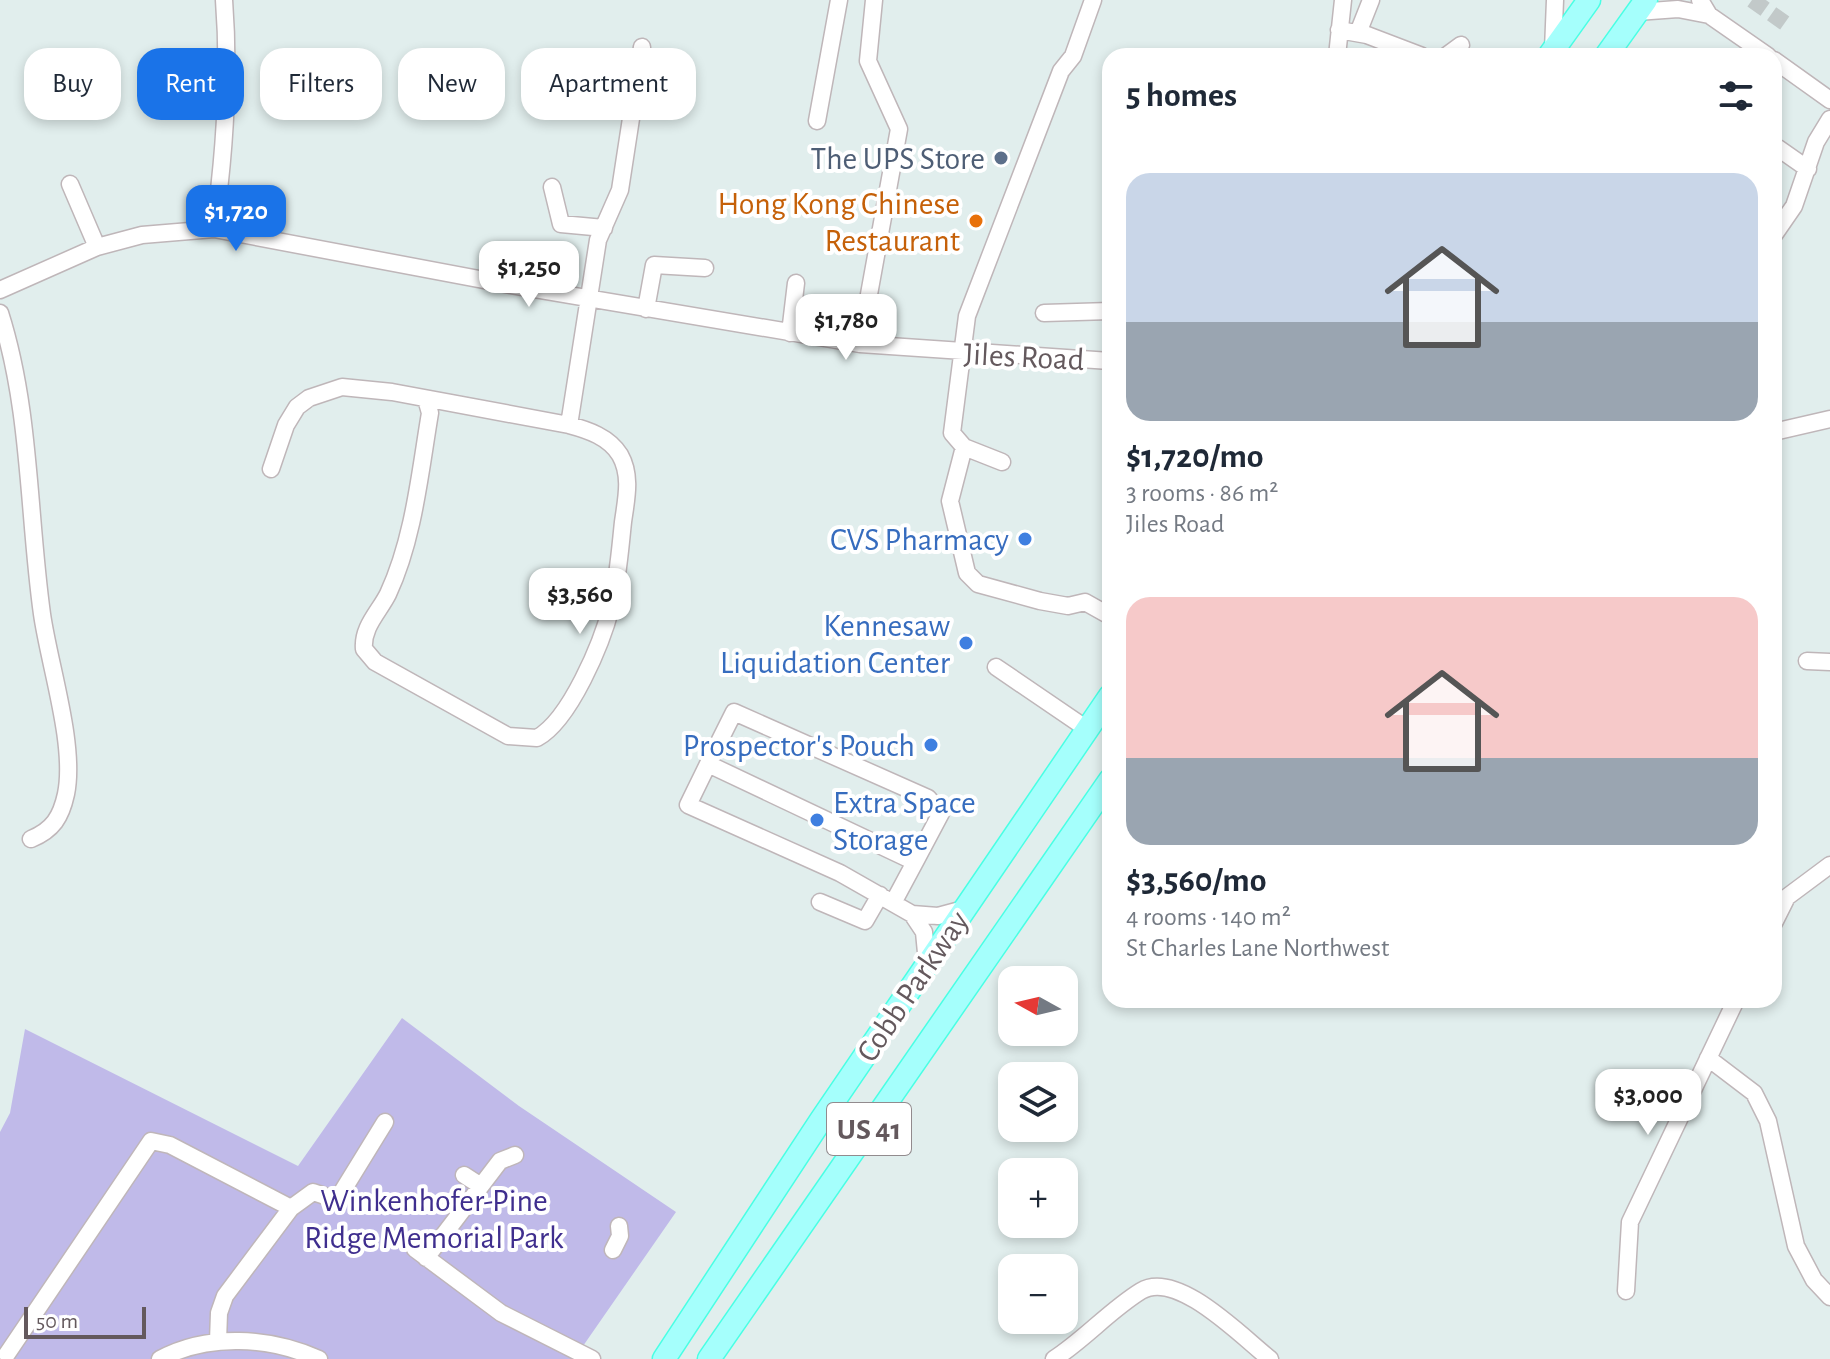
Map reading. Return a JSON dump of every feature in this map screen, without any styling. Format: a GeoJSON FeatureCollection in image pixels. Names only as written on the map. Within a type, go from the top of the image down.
{"type":"FeatureCollection","features":[{"type":"Feature","properties":{"kind":"main road"},"geometry":{"type":"LineString","coordinates":[[1555,48],[1589,0]]}},
{"type":"Feature","properties":{"kind":"main road"},"geometry":{"type":"LineString","coordinates":[[1612,48],[1641,6]]}},
{"type":"Feature","properties":{"kind":"main road","name":"Cobb Parkway"},"geometry":{"type":"LineString","coordinates":[[664,1359],[927,963],[1102,707]]}},
{"type":"Feature","properties":{"kind":"main road","name":"Cobb Parkway"},"geometry":{"type":"LineString","coordinates":[[709,1359],[1102,793]]}},
{"type":"Feature","properties":{"kind":"street"},"geometry":{"type":"LineString","coordinates":[[214,229],[227,109],[224,0]]}},
{"type":"Feature","properties":{"kind":"street"},"geometry":{"type":"LineString","coordinates":[[817,121],[839,0]]}},
{"type":"Feature","properties":{"kind":"street"},"geometry":{"type":"LineString","coordinates":[[860,344],[899,129],[868,61],[874,0]]}},
{"type":"Feature","properties":{"kind":"street"},"geometry":{"type":"LineString","coordinates":[[1002,462],[964,447],[952,433],[967,316],[1061,71],[1073,56],[1093,0]]}},
{"type":"Feature","properties":{"kind":"street"},"geometry":{"type":"LineString","coordinates":[[1338,48],[1343,0]]}},
{"type":"Feature","properties":{"kind":"street"},"geometry":{"type":"LineString","coordinates":[[1358,33],[1371,0]]}},
{"type":"Feature","properties":{"kind":"street"},"geometry":{"type":"LineString","coordinates":[[1551,48],[1555,0]]}},
{"type":"Feature","properties":{"kind":"street"},"geometry":{"type":"LineString","coordinates":[[1641,6],[1678,9],[1705,7],[1758,48]]}},
{"type":"Feature","properties":{"kind":"street"},"geometry":{"type":"LineString","coordinates":[[1339,30],[1358,33],[1400,48]]}},
{"type":"Feature","properties":{"kind":"street"},"geometry":{"type":"LineString","coordinates":[[1457,48],[1461,45]]}},
{"type":"Feature","properties":{"kind":"street"},"geometry":{"type":"LineString","coordinates":[[1782,66],[1830,100]]}},
{"type":"Feature","properties":{"kind":"street"},"geometry":{"type":"LineString","coordinates":[[1782,223],[1794,206],[1816,142],[1830,119]]}},
{"type":"Feature","properties":{"kind":"street"},"geometry":{"type":"LineString","coordinates":[[569,425],[598,240],[620,190],[631,120]]}},
{"type":"Feature","properties":{"kind":"street"},"geometry":{"type":"LineString","coordinates":[[1782,151],[1808,169]]}},
{"type":"Feature","properties":{"kind":"street"},"geometry":{"type":"LineString","coordinates":[[70,184],[97,247]]}},
{"type":"Feature","properties":{"kind":"street"},"geometry":{"type":"LineString","coordinates":[[552,187],[561,224],[604,228]]}},
{"type":"Feature","properties":{"kind":"street","name":"Jiles Road"},"geometry":{"type":"LineString","coordinates":[[0,290],[97,247],[142,235],[214,229],[646,309],[860,344],[1102,361]]}},
{"type":"Feature","properties":{"kind":"street"},"geometry":{"type":"LineString","coordinates":[[646,309],[654,265],[705,268]]}},
{"type":"Feature","properties":{"kind":"street"},"geometry":{"type":"LineString","coordinates":[[790,333],[796,283]]}},
{"type":"Feature","properties":{"kind":"street"},"geometry":{"type":"LineString","coordinates":[[1044,313],[1102,311]]}},
{"type":"Feature","properties":{"kind":"street"},"geometry":{"type":"LineString","coordinates":[[0,313],[16,362],[42,615],[64,740],[67,791],[60,817],[48,832],[31,839]]}},
{"type":"Feature","properties":{"kind":"street"},"geometry":{"type":"LineString","coordinates":[[271,469],[286,425],[297,407],[309,398],[342,387],[426,399],[569,425],[588,430],[608,441],[620,456],[628,484],[612,603],[599,641],[558,721],[537,738],[518,739],[417,688],[375,662],[364,649],[366,632],[389,591],[398,566],[415,502],[430,413],[426,399]]}},
{"type":"Feature","properties":{"kind":"street"},"geometry":{"type":"LineString","coordinates":[[1782,430],[1830,419]]}},
{"type":"Feature","properties":{"kind":"street"},"geometry":{"type":"LineString","coordinates":[[964,447],[950,501],[967,573],[978,584],[1068,606],[1085,602],[1102,612]]}},
{"type":"Feature","properties":{"kind":"street"},"geometry":{"type":"LineString","coordinates":[[1807,661],[1830,662]]}},
{"type":"Feature","properties":{"kind":"street"},"geometry":{"type":"LineString","coordinates":[[996,667],[1087,729]]}},
{"type":"Feature","properties":{"kind":"street"},"geometry":{"type":"LineString","coordinates":[[820,902],[865,921],[887,899],[915,862],[941,813],[928,798],[734,712],[688,805],[840,873],[887,899],[912,914],[924,932],[927,963]]}},
{"type":"Feature","properties":{"kind":"street"},"geometry":{"type":"LineString","coordinates":[[708,764],[915,862]]}},
{"type":"Feature","properties":{"kind":"street"},"geometry":{"type":"LineString","coordinates":[[1782,907],[1787,897],[1830,865]]}},
{"type":"Feature","properties":{"kind":"street"},"geometry":{"type":"LineString","coordinates":[[912,914],[938,916],[964,909]]}},
{"type":"Feature","properties":{"kind":"street"},"geometry":{"type":"LineString","coordinates":[[1626,1291],[1630,1222],[1732,1008]]}},
{"type":"Feature","properties":{"kind":"street"},"geometry":{"type":"LineString","coordinates":[[1708,1058],[1754,1093],[1768,1121],[1796,1246],[1814,1280],[1830,1297]]}},
{"type":"Feature","properties":{"kind":"street"},"geometry":{"type":"LineString","coordinates":[[218,1341],[219,1313],[225,1296],[291,1208],[313,1192],[337,1200],[385,1122]]}},
{"type":"Feature","properties":{"kind":"street"},"geometry":{"type":"LineString","coordinates":[[8,1355],[151,1141],[170,1145],[291,1208]]}},
{"type":"Feature","properties":{"kind":"street"},"geometry":{"type":"LineString","coordinates":[[515,1155],[500,1161],[481,1186],[447,1217],[420,1254],[501,1313],[592,1359]]}},
{"type":"Feature","properties":{"kind":"street"},"geometry":{"type":"LineString","coordinates":[[464,1175],[481,1186]]}},
{"type":"Feature","properties":{"kind":"street"},"geometry":{"type":"LineString","coordinates":[[613,1250],[620,1236],[619,1226]]}},
{"type":"Feature","properties":{"kind":"street"},"geometry":{"type":"LineString","coordinates":[[1054,1359],[1090,1334],[1132,1298],[1156,1285],[1168,1285],[1186,1294],[1270,1359]]}},
{"type":"Feature","properties":{"kind":"street"},"geometry":{"type":"LineString","coordinates":[[160,1359],[194,1344],[232,1339],[319,1359]]}},
{"type":"Feature","properties":{"kind":"green space","name":"Winkenhofer-Pine Ridge Memorial Park"},"geometry":{"type":"Polygon","coordinates":[[[402,1018],[519,1106],[676,1212],[574,1359],[0,1359],[0,1132],[10,1113],[25,1029],[298,1166],[402,1018]]]}},
{"type":"Feature","properties":{"kind":"tunnel"},"geometry":{"type":"LineString","coordinates":[[1752,0],[1789,26]]}},
{"type":"Feature","properties":{"kind":"place","name":"The UPS Store"},"geometry":{"type":"Point","coordinates":[1001,158]}},
{"type":"Feature","properties":{"kind":"place","name":"Hong Kong Chinese Restaurant"},"geometry":{"type":"Point","coordinates":[976,221]}},
{"type":"Feature","properties":{"kind":"place","name":"CVS Pharmacy"},"geometry":{"type":"Point","coordinates":[1025,539]}},
{"type":"Feature","properties":{"kind":"place","name":"Kennesaw Liquidation Center"},"geometry":{"type":"Point","coordinates":[966,643]}},
{"type":"Feature","properties":{"kind":"place","name":"Prospector's Pouch"},"geometry":{"type":"Point","coordinates":[931,745]}},
{"type":"Feature","properties":{"kind":"place","name":"Extra Space Storage"},"geometry":{"type":"Point","coordinates":[817,820]}}]}
